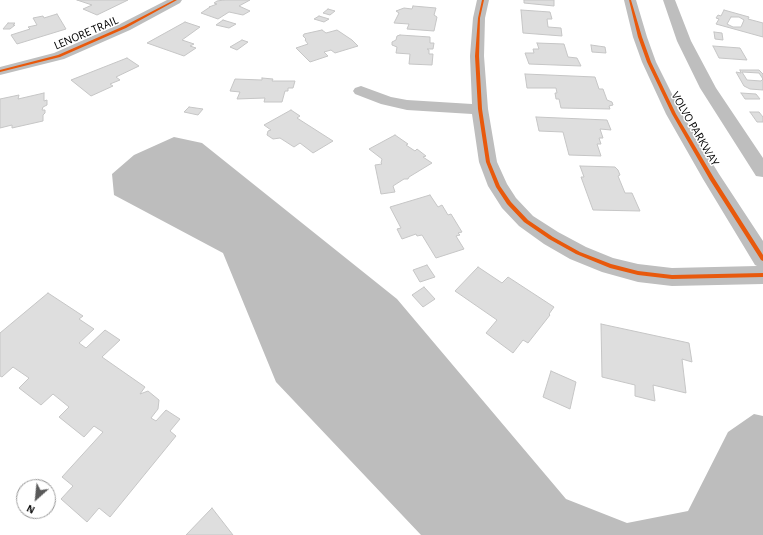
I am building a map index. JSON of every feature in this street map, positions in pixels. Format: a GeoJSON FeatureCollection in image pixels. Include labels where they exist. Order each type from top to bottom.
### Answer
{"type":"FeatureCollection","features":[{"type":"Feature","properties":{"kind":"street","name":"LENORE TRAIL"},"geometry":{"type":"LineString","coordinates":[[0,71],[59,56],[125,27],[176,0]]}},
{"type":"Feature","properties":{"kind":"street"},"geometry":{"type":"LineString","coordinates":[[483,0],[479,18],[477,56],[480,109],[488,162],[498,186],[510,203],[526,221],[550,238],[578,253],[610,266],[638,273],[672,277],[763,276]]}},
{"type":"Feature","properties":{"kind":"street","name":"VOLVO PARKWAY"},"geometry":{"type":"LineString","coordinates":[[630,0],[640,37],[649,62],[674,114],[712,179],[763,259]]}},
{"type":"Feature","properties":{"kind":"street"},"geometry":{"type":"LineString","coordinates":[[669,0],[684,41],[708,88],[763,171]]}},
{"type":"Feature","properties":{"kind":"street"},"geometry":{"type":"LineString","coordinates":[[361,91],[387,101],[407,106],[480,109]]}},
{"type":"Feature","properties":{"kind":"shaded area"},"geometry":{"type":"Polygon","coordinates":[[[174,137],[202,143],[397,299],[566,499],[627,523],[688,511],[728,432],[754,414],[763,416],[763,535],[421,535],[276,382],[223,253],[114,195],[112,174],[134,155],[174,137]]]}},
{"type":"Feature","properties":{"kind":"building"},"geometry":{"type":"Polygon","coordinates":[[[77,0],[128,0],[97,15],[83,9],[92,5],[77,0]]]}},
{"type":"Feature","properties":{"kind":"building"},"geometry":{"type":"Polygon","coordinates":[[[250,0],[239,6],[250,11],[243,15],[229,12],[218,19],[201,13],[209,7],[217,4],[214,3],[217,1],[250,0]]]}},
{"type":"Feature","properties":{"kind":"building"},"geometry":{"type":"Polygon","coordinates":[[[524,0],[554,0],[554,6],[524,3],[524,0]]]}},
{"type":"Feature","properties":{"kind":"building"},"geometry":{"type":"Polygon","coordinates":[[[413,6],[436,8],[434,15],[437,17],[434,31],[407,29],[409,24],[394,23],[399,13],[396,11],[404,8],[412,9],[413,6]]]}},
{"type":"Feature","properties":{"kind":"building"},"geometry":{"type":"Polygon","coordinates":[[[328,9],[335,11],[330,15],[323,13],[328,9]]]}},
{"type":"Feature","properties":{"kind":"building"},"geometry":{"type":"Polygon","coordinates":[[[521,10],[550,12],[552,19],[547,19],[548,27],[561,28],[562,36],[523,33],[521,10]]]}},
{"type":"Feature","properties":{"kind":"building"},"geometry":{"type":"Polygon","coordinates":[[[724,10],[749,17],[748,19],[763,23],[763,37],[716,24],[719,19],[716,18],[718,15],[721,16],[724,10]],[[731,17],[727,24],[733,27],[741,27],[744,20],[739,17],[731,17]]]}},
{"type":"Feature","properties":{"kind":"building"},"geometry":{"type":"Polygon","coordinates":[[[57,14],[66,29],[17,44],[11,35],[30,29],[28,27],[37,25],[33,18],[43,16],[44,18],[57,14]]]}},
{"type":"Feature","properties":{"kind":"building"},"geometry":{"type":"Polygon","coordinates":[[[319,16],[329,19],[324,22],[314,19],[319,16]]]}},
{"type":"Feature","properties":{"kind":"building"},"geometry":{"type":"Polygon","coordinates":[[[223,20],[236,24],[229,28],[216,25],[223,20]]]}},
{"type":"Feature","properties":{"kind":"building"},"geometry":{"type":"Polygon","coordinates":[[[185,22],[200,27],[182,40],[194,44],[190,46],[196,48],[184,56],[147,43],[185,22]]]}},
{"type":"Feature","properties":{"kind":"building"},"geometry":{"type":"Polygon","coordinates":[[[8,23],[15,23],[13,25],[15,25],[10,29],[3,29],[8,23]]]}},
{"type":"Feature","properties":{"kind":"building"},"geometry":{"type":"Polygon","coordinates":[[[322,30],[326,33],[337,30],[358,46],[335,53],[331,50],[324,52],[328,56],[310,62],[296,48],[308,44],[303,36],[304,34],[322,30]]]}},
{"type":"Feature","properties":{"kind":"building"},"geometry":{"type":"Polygon","coordinates":[[[714,32],[722,33],[723,40],[715,39],[714,32]]]}},
{"type":"Feature","properties":{"kind":"building"},"geometry":{"type":"Polygon","coordinates":[[[397,36],[430,37],[430,43],[434,43],[433,49],[427,49],[429,50],[429,54],[433,54],[432,65],[409,64],[410,54],[396,53],[397,47],[392,45],[392,42],[396,40],[397,36]]]}},
{"type":"Feature","properties":{"kind":"building"},"geometry":{"type":"Polygon","coordinates":[[[242,40],[248,42],[237,50],[230,47],[242,40]]]}},
{"type":"Feature","properties":{"kind":"building"},"geometry":{"type":"Polygon","coordinates":[[[537,43],[564,44],[568,57],[577,58],[581,66],[529,64],[525,53],[534,53],[533,49],[539,49],[537,43]]]}},
{"type":"Feature","properties":{"kind":"building"},"geometry":{"type":"Polygon","coordinates":[[[591,45],[605,47],[606,53],[592,52],[591,45]]]}},
{"type":"Feature","properties":{"kind":"building"},"geometry":{"type":"Polygon","coordinates":[[[713,46],[740,48],[747,60],[719,58],[713,46]]]}},
{"type":"Feature","properties":{"kind":"building"},"geometry":{"type":"Polygon","coordinates":[[[127,58],[139,66],[116,77],[120,80],[110,84],[113,86],[91,96],[71,80],[127,58]]]}},
{"type":"Feature","properties":{"kind":"building"},"geometry":{"type":"Polygon","coordinates":[[[740,70],[759,70],[763,74],[763,79],[763,90],[750,89],[744,86],[736,72],[741,73],[740,70]],[[742,72],[747,80],[761,81],[763,79],[759,73],[742,72]]]}},
{"type":"Feature","properties":{"kind":"building"},"geometry":{"type":"Polygon","coordinates":[[[525,74],[595,77],[599,89],[603,89],[607,100],[612,102],[613,105],[609,106],[610,109],[561,108],[559,99],[556,99],[556,88],[527,88],[525,74]]]}},
{"type":"Feature","properties":{"kind":"building"},"geometry":{"type":"Polygon","coordinates":[[[262,78],[273,79],[272,81],[295,81],[293,88],[288,88],[288,91],[285,91],[282,102],[264,102],[265,98],[237,99],[240,92],[230,91],[235,79],[262,80],[262,78]]]}},
{"type":"Feature","properties":{"kind":"building"},"geometry":{"type":"Polygon","coordinates":[[[44,93],[44,101],[47,100],[47,105],[43,107],[42,110],[45,110],[43,121],[12,128],[12,125],[0,128],[0,99],[19,95],[18,99],[44,93]]]}},
{"type":"Feature","properties":{"kind":"building"},"geometry":{"type":"Polygon","coordinates":[[[741,93],[756,94],[760,99],[745,99],[741,93]]]}},
{"type":"Feature","properties":{"kind":"building"},"geometry":{"type":"Polygon","coordinates":[[[189,107],[203,109],[198,115],[184,112],[189,107]]]}},
{"type":"Feature","properties":{"kind":"building"},"geometry":{"type":"Polygon","coordinates":[[[291,110],[300,116],[297,118],[333,141],[313,153],[300,143],[294,147],[280,138],[273,139],[267,135],[268,131],[271,130],[264,125],[291,110]]]}},
{"type":"Feature","properties":{"kind":"building"},"geometry":{"type":"Polygon","coordinates":[[[750,112],[759,112],[763,117],[763,122],[757,122],[750,112]]]}},
{"type":"Feature","properties":{"kind":"building"},"geometry":{"type":"Polygon","coordinates":[[[536,117],[607,120],[611,130],[600,129],[603,138],[599,138],[601,144],[597,144],[601,156],[569,155],[563,132],[539,131],[536,117]]]}},
{"type":"Feature","properties":{"kind":"building"},"geometry":{"type":"Polygon","coordinates":[[[395,135],[415,151],[417,149],[426,156],[423,157],[432,163],[408,179],[404,179],[393,186],[395,192],[381,194],[375,165],[382,164],[382,159],[369,149],[395,135]]]}},
{"type":"Feature","properties":{"kind":"building"},"geometry":{"type":"Polygon","coordinates":[[[580,166],[615,167],[620,175],[618,176],[625,193],[632,193],[640,211],[593,210],[581,177],[584,177],[580,166]]]}},
{"type":"Feature","properties":{"kind":"building"},"geometry":{"type":"Polygon","coordinates":[[[430,195],[438,207],[442,205],[448,215],[451,214],[462,232],[458,233],[460,235],[456,236],[464,249],[436,258],[422,235],[417,236],[416,234],[402,239],[397,229],[401,228],[390,207],[430,195]]]}},
{"type":"Feature","properties":{"kind":"building"},"geometry":{"type":"Polygon","coordinates":[[[427,265],[435,277],[420,282],[413,270],[427,265]]]}},
{"type":"Feature","properties":{"kind":"building"},"geometry":{"type":"Polygon","coordinates":[[[478,267],[502,283],[508,277],[554,307],[549,314],[550,315],[528,343],[523,340],[513,353],[486,333],[497,320],[455,291],[478,267]]]}},
{"type":"Feature","properties":{"kind":"building"},"geometry":{"type":"Polygon","coordinates":[[[424,287],[435,299],[423,307],[412,295],[424,287]]]}},
{"type":"Feature","properties":{"kind":"building"},"geometry":{"type":"Polygon","coordinates":[[[48,293],[83,316],[79,319],[94,329],[79,343],[86,348],[105,330],[120,340],[102,357],[145,387],[140,394],[148,391],[159,400],[158,409],[151,418],[156,421],[166,410],[180,419],[170,431],[176,436],[110,517],[99,508],[87,522],[61,499],[73,486],[62,477],[103,432],[94,426],[84,437],[59,417],[69,407],[53,394],[41,405],[19,388],[29,378],[13,367],[2,377],[0,376],[0,333],[48,293]]]}},
{"type":"Feature","properties":{"kind":"building"},"geometry":{"type":"Polygon","coordinates":[[[601,324],[689,343],[692,362],[682,359],[686,393],[653,385],[655,401],[635,396],[635,385],[602,377],[601,324]]]}},
{"type":"Feature","properties":{"kind":"building"},"geometry":{"type":"Polygon","coordinates":[[[551,371],[576,382],[570,409],[543,397],[551,371]]]}},
{"type":"Feature","properties":{"kind":"building"},"geometry":{"type":"Polygon","coordinates":[[[212,508],[233,535],[186,535],[212,508]]]}},
{"type":"Feature","properties":{"kind":"cycle path"},"geometry":{"type":"LineString","coordinates":[[0,71],[59,56],[125,27],[176,0]]}},
{"type":"Feature","properties":{"kind":"cycle path"},"geometry":{"type":"LineString","coordinates":[[483,0],[479,18],[477,56],[480,109],[488,162],[498,186],[509,203],[526,221],[551,238],[578,253],[610,266],[638,273],[672,277],[763,275]]}},
{"type":"Feature","properties":{"kind":"cycle path"},"geometry":{"type":"LineString","coordinates":[[630,0],[640,37],[649,62],[674,114],[712,179],[763,259]]}}]}
